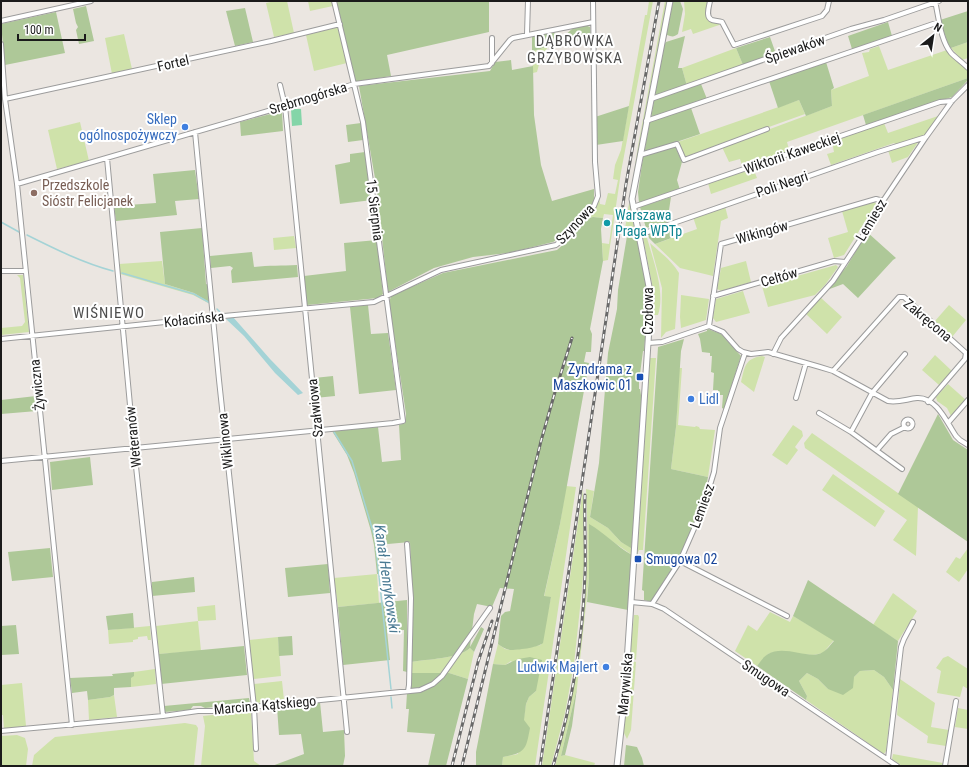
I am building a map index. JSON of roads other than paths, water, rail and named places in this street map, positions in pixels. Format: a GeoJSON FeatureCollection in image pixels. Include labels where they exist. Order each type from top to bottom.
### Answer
{"type":"FeatureCollection","features":[{"type":"Feature","properties":{"kind":"street"},"geometry":{"type":"LineString","coordinates":[[1,21],[79,2],[91,1]]}},
{"type":"Feature","properties":{"kind":"street","name":"15 Sierpnia"},"geometry":{"type":"LineString","coordinates":[[317,429],[393,423],[402,420],[363,122],[334,1]]}},
{"type":"Feature","properties":{"kind":"street"},"geometry":{"type":"LineString","coordinates":[[527,34],[528,1]]}},
{"type":"Feature","properties":{"kind":"street","name":"Szynowa"},"geometry":{"type":"LineString","coordinates":[[386,296],[441,270],[556,245],[566,237],[572,225],[594,206],[598,196],[595,162],[593,1]]}},
{"type":"Feature","properties":{"kind":"street","name":"Czołowa"},"geometry":{"type":"LineString","coordinates":[[631,602],[650,292],[633,207],[633,193],[670,1]]}},
{"type":"Feature","properties":{"kind":"street"},"geometry":{"type":"LineString","coordinates":[[710,1],[708,14],[709,18],[711,20],[722,22],[734,45],[822,16],[827,10],[829,1]]}},
{"type":"Feature","properties":{"kind":"street"},"geometry":{"type":"LineString","coordinates":[[937,1],[939,22],[947,46],[952,54],[968,68]]}},
{"type":"Feature","properties":{"kind":"street","name":"Śpiewaków"},"geometry":{"type":"LineString","coordinates":[[651,99],[857,27],[884,20],[937,1]]}},
{"type":"Feature","properties":{"kind":"street"},"geometry":{"type":"LineString","coordinates":[[492,64],[513,38],[593,22]]}},
{"type":"Feature","properties":{"kind":"street"},"geometry":{"type":"LineString","coordinates":[[646,121],[939,22]]}},
{"type":"Feature","properties":{"kind":"street","name":"Fortel"},"geometry":{"type":"LineString","coordinates":[[5,99],[340,24]]}},
{"type":"Feature","properties":{"kind":"street"},"geometry":{"type":"LineString","coordinates":[[492,38],[492,64]]}},
{"type":"Feature","properties":{"kind":"street","name":"Żywiczna"},"geometry":{"type":"LineString","coordinates":[[1,44],[5,99],[17,184],[72,725]]}},
{"type":"Feature","properties":{"kind":"street","name":"Srebrnogórska"},"geometry":{"type":"LineString","coordinates":[[17,184],[285,106],[354,84],[490,66],[492,64]]}},
{"type":"Feature","properties":{"kind":"street","name":"Szałwiowa"},"geometry":{"type":"LineString","coordinates":[[280,85],[285,106],[347,732]]}},
{"type":"Feature","properties":{"kind":"street","name":"Lemiesz"},"geometry":{"type":"LineString","coordinates":[[773,354],[781,338],[833,281],[870,225],[883,200],[926,137],[952,101],[968,85]]}},
{"type":"Feature","properties":{"kind":"street","name":"Wiktorii Kaweckiej"},"geometry":{"type":"LineString","coordinates":[[633,207],[940,102],[952,101]]}},
{"type":"Feature","properties":{"kind":"street"},"geometry":{"type":"LineString","coordinates":[[640,156],[677,144],[684,160],[767,129]]}},
{"type":"Feature","properties":{"kind":"street","name":"Wiklinowa"},"geometry":{"type":"LineString","coordinates":[[195,132],[225,440],[254,707],[256,750]]}},
{"type":"Feature","properties":{"kind":"street","name":"Poli Negri"},"geometry":{"type":"LineString","coordinates":[[639,235],[878,152],[926,137]]}},
{"type":"Feature","properties":{"kind":"street","name":"Weteranów"},"geometry":{"type":"LineString","coordinates":[[107,158],[134,448],[163,716]]}},
{"type":"Feature","properties":{"kind":"street","name":"Wikingów"},"geometry":{"type":"LineString","coordinates":[[709,326],[721,244],[876,199],[883,200]]}},
{"type":"Feature","properties":{"kind":"street","name":"Celtów"},"geometry":{"type":"LineString","coordinates":[[713,296],[834,261],[845,262]]}},
{"type":"Feature","properties":{"kind":"street"},"geometry":{"type":"LineString","coordinates":[[1,271],[25,271]]}},
{"type":"Feature","properties":{"kind":"street","name":"Kołacińska"},"geometry":{"type":"LineString","coordinates":[[1,339],[374,302],[386,296]]}},
{"type":"Feature","properties":{"kind":"street","name":"Zakręcona"},"geometry":{"type":"LineString","coordinates":[[833,371],[899,297],[904,297],[966,353],[965,359],[928,402]]}},
{"type":"Feature","properties":{"kind":"street"},"geometry":{"type":"LineString","coordinates":[[648,343],[662,342],[709,326],[723,332],[738,349],[745,353],[751,354],[762,352],[773,354],[833,371],[872,393],[893,402],[916,398],[922,399],[936,407],[960,440],[968,446]]}},
{"type":"Feature","properties":{"kind":"street","name":"Lemiesz"},"geometry":{"type":"LineString","coordinates":[[652,604],[680,561],[703,508],[714,472],[720,428],[745,353]]}},
{"type":"Feature","properties":{"kind":"street"},"geometry":{"type":"LineString","coordinates":[[851,432],[872,393],[905,354]]}},
{"type":"Feature","properties":{"kind":"street"},"geometry":{"type":"LineString","coordinates":[[796,398],[806,363]]}},
{"type":"Feature","properties":{"kind":"street"},"geometry":{"type":"LineString","coordinates":[[948,423],[968,400]]}},
{"type":"Feature","properties":{"kind":"street"},"geometry":{"type":"LineString","coordinates":[[819,413],[851,432],[902,469]]}},
{"type":"Feature","properties":{"kind":"street"},"geometry":{"type":"LineString","coordinates":[[877,450],[891,434],[905,427]]}},
{"type":"Feature","properties":{"kind":"street"},"geometry":{"type":"LineString","coordinates":[[1,461],[225,440],[317,429]]}},
{"type":"Feature","properties":{"kind":"street"},"geometry":{"type":"LineString","coordinates":[[407,544],[411,598],[408,691]]}},
{"type":"Feature","properties":{"kind":"street"},"geometry":{"type":"LineString","coordinates":[[680,561],[787,616]]}},
{"type":"Feature","properties":{"kind":"street","name":"Smugowa"},"geometry":{"type":"LineString","coordinates":[[631,602],[652,604],[664,609],[897,766]]}},
{"type":"Feature","properties":{"kind":"street","name":"Marywilska"},"geometry":{"type":"LineString","coordinates":[[617,766],[625,692],[631,602]]}},
{"type":"Feature","properties":{"kind":"street","name":"Marcina Kątskiego"},"geometry":{"type":"LineString","coordinates":[[1,731],[163,716],[198,710],[212,711],[420,690],[433,684],[442,676],[490,608]]}},
{"type":"Feature","properties":{"kind":"street"},"geometry":{"type":"LineString","coordinates":[[888,759],[901,647],[913,622]]}},
{"type":"Feature","properties":{"kind":"street"},"geometry":{"type":"LineString","coordinates":[[945,766],[956,701]]}},
{"type":"Feature","properties":{"kind":"water"},"geometry":{"type":"Polygon","coordinates":[[[233,317],[270,359],[303,393],[298,395],[275,373],[244,336],[226,319],[233,317]]]}},
{"type":"Feature","properties":{"kind":"waterway","name":"Kanał Henrykowski"},"geometry":{"type":"LineString","coordinates":[[1,222],[19,232]]}},
{"type":"Feature","properties":{"kind":"waterway","name":"Kanał Henrykowski"},"geometry":{"type":"LineString","coordinates":[[27,235],[80,260],[113,271]]}},
{"type":"Feature","properties":{"kind":"waterway","name":"Kanał Henrykowski"},"geometry":{"type":"LineString","coordinates":[[122,273],[194,294],[210,303]]}},
{"type":"Feature","properties":{"kind":"waterway","name":"Kanał Henrykowski"},"geometry":{"type":"LineString","coordinates":[[217,309],[220,312]]}},
{"type":"Feature","properties":{"kind":"waterway","name":"Kanał Henrykowski"},"geometry":{"type":"LineString","coordinates":[[334,432],[352,461],[375,538],[391,689]]}},
{"type":"Feature","properties":{"kind":"waterway","name":"Kanał Henrykowski"},"geometry":{"type":"LineString","coordinates":[[391,697],[392,708]]}},
{"type":"Feature","properties":{"kind":"railway"},"geometry":{"type":"LineString","coordinates":[[540,766],[626,184],[659,1]]}},
{"type":"Feature","properties":{"kind":"railway"},"geometry":{"type":"LineString","coordinates":[[462,766],[541,441],[572,338]]}},
{"type":"Feature","properties":{"kind":"railway"},"geometry":{"type":"LineString","coordinates":[[553,766],[571,695],[582,622],[585,574],[585,495]]}},
{"type":"Feature","properties":{"kind":"railway"},"geometry":{"type":"LineString","coordinates":[[452,766],[478,662],[492,621]]}},
{"type":"Feature","properties":{"kind":"place","name":"Sklep ogólnospożywczy"},"geometry":{"type":"Point","coordinates":[185,127]}},
{"type":"Feature","properties":{"kind":"place","name":"Przedszkole Sióstr Felicjanek"},"geometry":{"type":"Point","coordinates":[34,193]}},
{"type":"Feature","properties":{"kind":"place","name":"Warszawa Praga WPTp"},"geometry":{"type":"Point","coordinates":[607,223]}},
{"type":"Feature","properties":{"kind":"place","name":"Zyndrama z Maszkowic 01"},"geometry":{"type":"Point","coordinates":[640,377]}},
{"type":"Feature","properties":{"kind":"place","name":"Lidl"},"geometry":{"type":"Point","coordinates":[691,399]}},
{"type":"Feature","properties":{"kind":"place","name":"Smugowa 02"},"geometry":{"type":"Point","coordinates":[638,559]}},
{"type":"Feature","properties":{"kind":"place","name":"Ludwik Majlert"},"geometry":{"type":"Point","coordinates":[606,667]}},
{"type":"Feature","properties":{"kind":"district","name":"DĄBRÓWKA GRZYBOWSKA"},"geometry":{"type":"Point","coordinates":[575,50]}},
{"type":"Feature","properties":{"kind":"district","name":"WIŚNIEWO"},"geometry":{"type":"Point","coordinates":[109,313]}}]}
